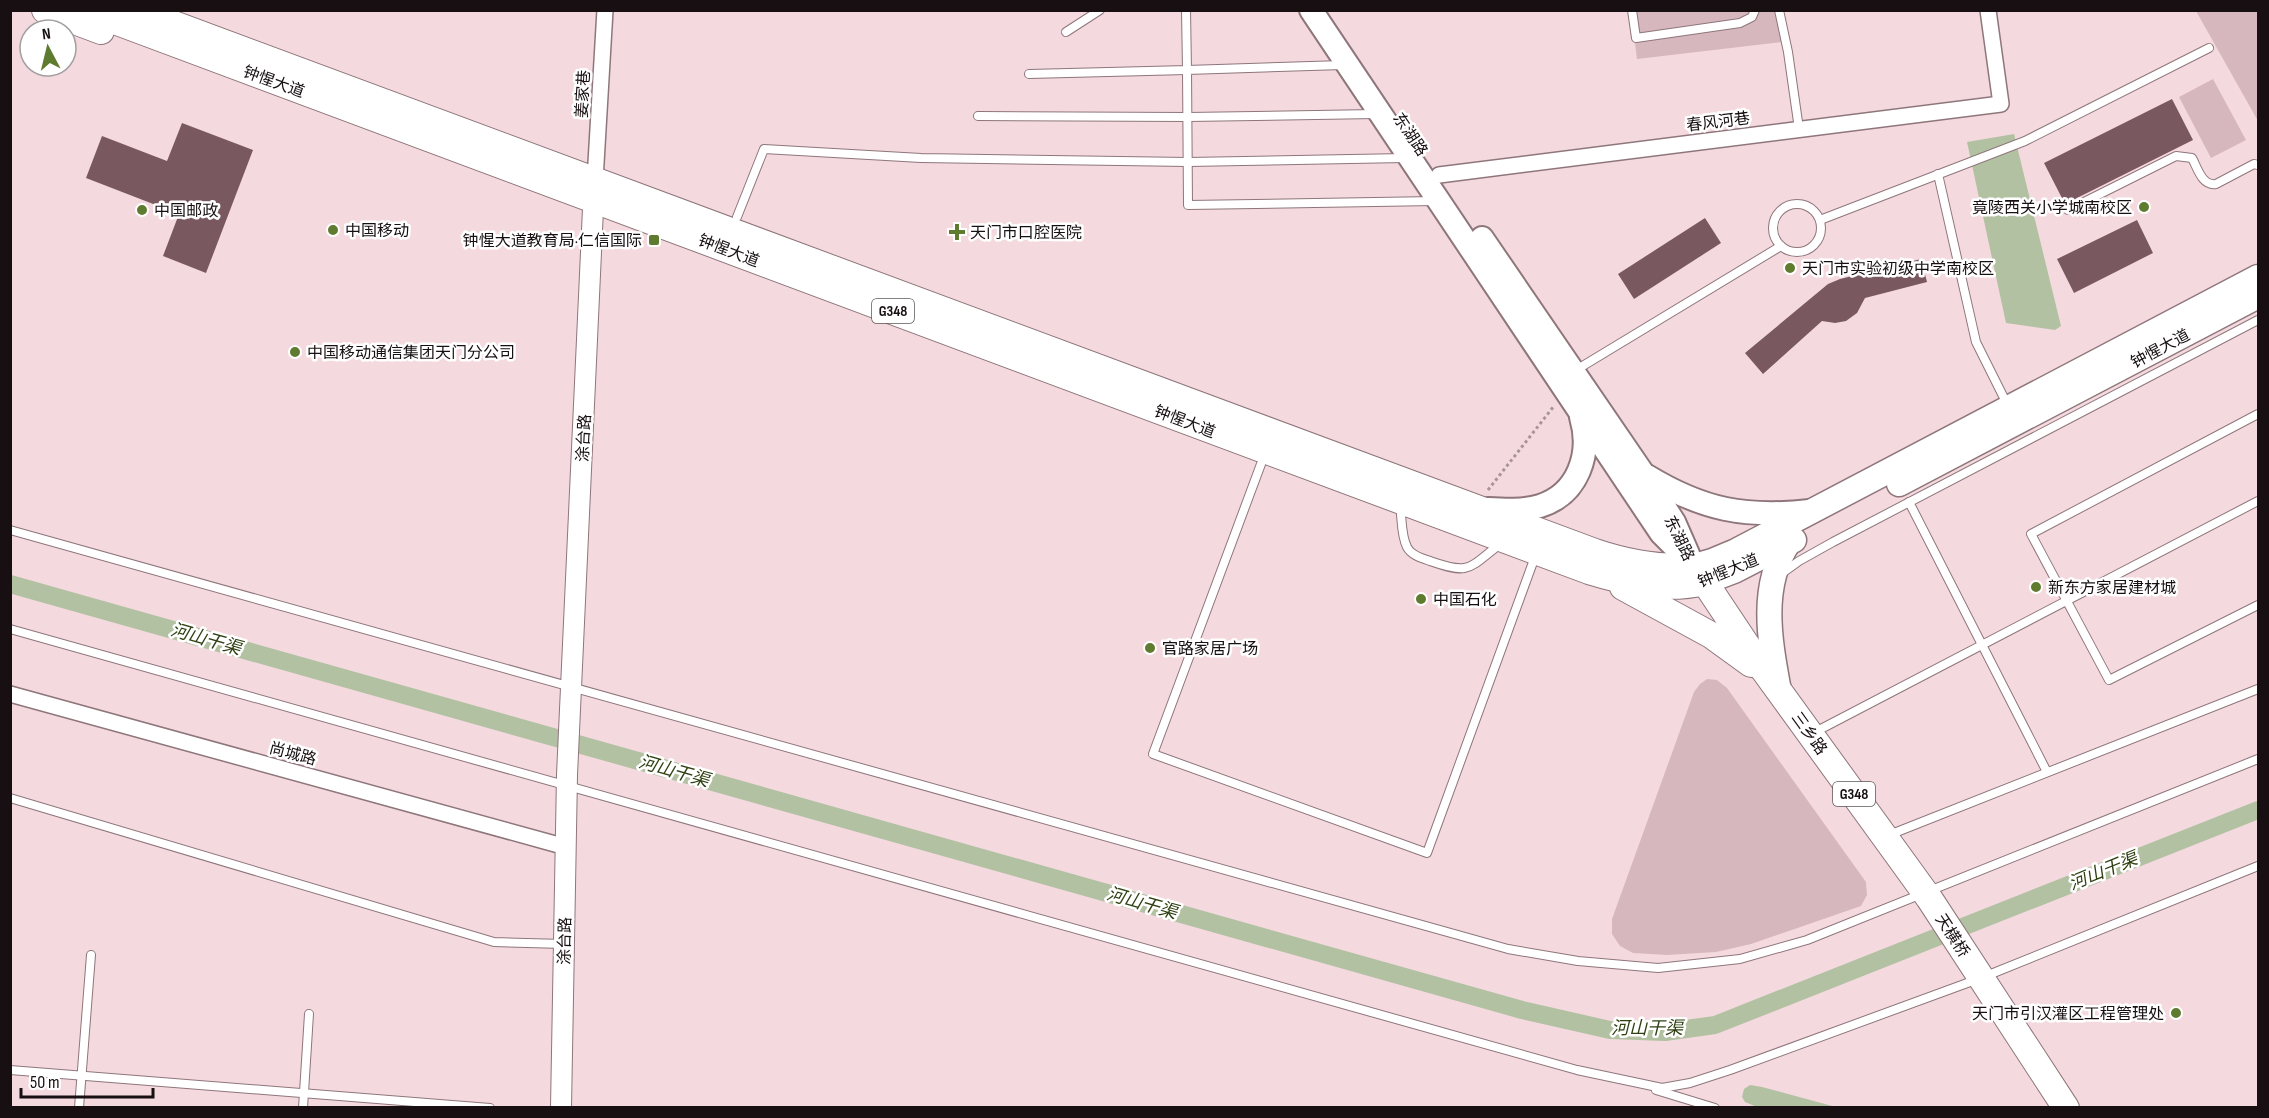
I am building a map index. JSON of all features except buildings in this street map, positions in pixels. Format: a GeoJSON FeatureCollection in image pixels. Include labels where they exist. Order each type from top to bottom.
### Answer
{"type":"FeatureCollection","features":[{"type":"Feature","properties":{"kind":"highway"},"geometry":{"type":"LineString","coordinates":[[45,10],[284,92]]}},
{"type":"Feature","properties":{"kind":"highway","name":"钟惺大道"},"geometry":{"type":"LineString","coordinates":[[86,10],[284,92],[594,190],[1118,368],[1473,508],[1617,559],[1700,574]]}},
{"type":"Feature","properties":{"kind":"highway","name":"钟惺大道"},"geometry":{"type":"LineString","coordinates":[[136,10],[372,90],[594,190],[1400,501],[1589,571],[1636,584],[1673,586],[1700,574]]}},
{"type":"Feature","properties":{"kind":"highway"},"geometry":{"type":"LineString","coordinates":[[177,10],[372,90]]}},
{"type":"Feature","properties":{"kind":"highway"},"geometry":{"type":"LineString","coordinates":[[594,190],[736,217],[1118,368]]}},
{"type":"Feature","properties":{"kind":"highway"},"geometry":{"type":"LineString","coordinates":[[594,190],[1261,464],[1344,495],[1400,501]]}},
{"type":"Feature","properties":{"kind":"highway"},"geometry":{"type":"LineString","coordinates":[[1589,571],[1712,635],[1750,664],[1779,691]]}},
{"type":"Feature","properties":{"kind":"highway","name":"三乡路"},"geometry":{"type":"LineString","coordinates":[[1700,574],[1779,691],[1927,894]]}},
{"type":"Feature","properties":{"kind":"highway","name":"天横桥"},"geometry":{"type":"LineString","coordinates":[[1927,894],[1979,975]]}},
{"type":"Feature","properties":{"kind":"highway","name":"G348"},"geometry":{"type":"LineString","coordinates":[[1979,975],[2066,1107]]}},
{"type":"Feature","properties":{"kind":"main road","name":"东湖路"},"geometry":{"type":"LineString","coordinates":[[1311,10],[1439,201],[1566,381],[1642,472],[1674,522],[1700,574]]}},
{"type":"Feature","properties":{"kind":"main road","name":"东湖路"},"geometry":{"type":"LineString","coordinates":[[1327,10],[1439,175],[1566,381],[1579,410],[1661,533],[1700,574]]}},
{"type":"Feature","properties":{"kind":"main road","name":"钟惺大道"},"geometry":{"type":"LineString","coordinates":[[1700,574],[1712,561],[1815,510],[2259,277]]}},
{"type":"Feature","properties":{"kind":"main road","name":"钟惺大道"},"geometry":{"type":"LineString","coordinates":[[1700,574],[1734,571],[2259,296]]}},
{"type":"Feature","properties":{"kind":"main road"},"geometry":{"type":"LineString","coordinates":[[1473,508],[1524,509],[1552,501],[1565,492],[1580,471],[1584,459],[1586,443],[1579,410]]}},
{"type":"Feature","properties":{"kind":"main road"},"geometry":{"type":"LineString","coordinates":[[1642,472],[1683,496],[1723,509],[1764,514],[1815,510]]}},
{"type":"Feature","properties":{"kind":"main road"},"geometry":{"type":"LineString","coordinates":[[1779,691],[1770,632],[1770,601],[1777,564],[1790,542]]}},
{"type":"Feature","properties":{"kind":"street","name":"姜家巷"},"geometry":{"type":"LineString","coordinates":[[594,190],[604,10]]}},
{"type":"Feature","properties":{"kind":"street","name":"春风河巷"},"geometry":{"type":"LineString","coordinates":[[1439,175],[2001,104],[1988,10]]}},
{"type":"Feature","properties":{"kind":"street","name":"涂台路"},"geometry":{"type":"LineString","coordinates":[[561,1107],[570,691],[594,190]]}},
{"type":"Feature","properties":{"kind":"street","name":"尚城路"},"geometry":{"type":"LineString","coordinates":[[10,694],[566,847]]}},
{"type":"Feature","properties":{"kind":"lane"},"geometry":{"type":"LineString","coordinates":[[1066,32],[1101,10]]}},
{"type":"Feature","properties":{"kind":"lane"},"geometry":{"type":"LineString","coordinates":[[1186,10],[1188,205],[1439,201]]}},
{"type":"Feature","properties":{"kind":"lane"},"geometry":{"type":"LineString","coordinates":[[1632,10],[1636,38],[1740,23],[1752,16],[1755,10]]}},
{"type":"Feature","properties":{"kind":"lane"},"geometry":{"type":"LineString","coordinates":[[1779,10],[1788,52],[1798,129]]}},
{"type":"Feature","properties":{"kind":"lane"},"geometry":{"type":"LineString","coordinates":[[1820,220],[2025,141],[2209,48]]}},
{"type":"Feature","properties":{"kind":"lane"},"geometry":{"type":"LineString","coordinates":[[1029,74],[1348,65]]}},
{"type":"Feature","properties":{"kind":"lane"},"geometry":{"type":"LineString","coordinates":[[978,116],[1188,117],[1381,114]]}},
{"type":"Feature","properties":{"kind":"lane"},"geometry":{"type":"LineString","coordinates":[[736,217],[764,149],[921,158],[1188,162],[1410,158]]}},
{"type":"Feature","properties":{"kind":"lane"},"geometry":{"type":"LineString","coordinates":[[2068,210],[2176,156],[2192,158],[2205,183],[2210,185],[2254,164],[2259,165]]}},
{"type":"Feature","properties":{"kind":"lane"},"geometry":{"type":"LineString","coordinates":[[1938,174],[1976,342],[2009,408]]}},
{"type":"Feature","properties":{"kind":"lane"},"geometry":{"type":"LineString","coordinates":[[1795,205],[1803,206],[1816,213],[1820,220],[1820,235],[1811,248],[1796,252],[1781,246],[1774,232],[1777,216],[1781,211],[1795,205]]}},
{"type":"Feature","properties":{"kind":"lane"},"geometry":{"type":"LineString","coordinates":[[1566,381],[1781,246]]}},
{"type":"Feature","properties":{"kind":"lane"},"geometry":{"type":"LineString","coordinates":[[1773,580],[1799,561],[1909,502],[2259,321]]}},
{"type":"Feature","properties":{"kind":"lane"},"geometry":{"type":"LineString","coordinates":[[2259,414],[2031,534],[2109,680],[2259,606]]}},
{"type":"Feature","properties":{"kind":"lane"},"geometry":{"type":"LineString","coordinates":[[1261,464],[1153,754],[1427,853],[1537,552]]}},
{"type":"Feature","properties":{"kind":"lane"},"geometry":{"type":"LineString","coordinates":[[1400,501],[1405,545],[1411,553],[1420,558],[1462,570],[1473,566],[1505,540]]}},
{"type":"Feature","properties":{"kind":"lane"},"geometry":{"type":"LineString","coordinates":[[1811,735],[2259,501]]}},
{"type":"Feature","properties":{"kind":"lane"},"geometry":{"type":"LineString","coordinates":[[1909,502],[2047,772]]}},
{"type":"Feature","properties":{"kind":"lane"},"geometry":{"type":"LineString","coordinates":[[10,531],[570,691],[1508,949],[1578,961],[1658,968],[1740,960],[1807,940],[1927,894],[2259,759]]}},
{"type":"Feature","properties":{"kind":"lane"},"geometry":{"type":"LineString","coordinates":[[10,629],[567,781],[1577,1070],[1715,1107]]}},
{"type":"Feature","properties":{"kind":"lane"},"geometry":{"type":"LineString","coordinates":[[1885,837],[2259,689]]}},
{"type":"Feature","properties":{"kind":"lane"},"geometry":{"type":"LineString","coordinates":[[10,798],[494,942],[564,944]]}},
{"type":"Feature","properties":{"kind":"lane"},"geometry":{"type":"LineString","coordinates":[[1631,1083],[1662,1088],[1690,1083],[1979,975],[2259,866]]}},
{"type":"Feature","properties":{"kind":"lane"},"geometry":{"type":"LineString","coordinates":[[79,1107],[91,955]]}},
{"type":"Feature","properties":{"kind":"lane"},"geometry":{"type":"LineString","coordinates":[[303,1107],[309,1014]]}},
{"type":"Feature","properties":{"kind":"lane"},"geometry":{"type":"LineString","coordinates":[[10,1070],[490,1107]]}},
{"type":"Feature","properties":{"kind":"path"},"geometry":{"type":"LineString","coordinates":[[1473,508],[1566,381]]}},
{"type":"Feature","properties":{"kind":"shaded area"},"geometry":{"type":"Polygon","coordinates":[[[1631,11],[1775,11],[1782,42],[1637,59],[1631,11]]]}},
{"type":"Feature","properties":{"kind":"shaded area"},"geometry":{"type":"Polygon","coordinates":[[[2196,11],[2258,11],[2258,121],[2196,11]]]}},
{"type":"Feature","properties":{"kind":"shaded area"},"geometry":{"type":"Polygon","coordinates":[[[2213,79],[2246,140],[2211,158],[2179,97],[2213,79]]]}},
{"type":"Feature","properties":{"kind":"shaded area"},"geometry":{"type":"Polygon","coordinates":[[[2014,134],[2061,326],[2055,330],[2006,323],[1967,142],[2014,134]]]}},
{"type":"Feature","properties":{"kind":"shaded area"},"geometry":{"type":"Polygon","coordinates":[[[1707,679],[1717,680],[1727,688],[1866,882],[1867,895],[1861,906],[1751,944],[1716,952],[1667,955],[1633,953],[1620,946],[1612,934],[1612,919],[1694,692],[1707,679]]]}},
{"type":"Feature","properties":{"kind":"shaded area"},"geometry":{"type":"Polygon","coordinates":[[[1750,1085],[1836,1107],[1757,1107],[1745,1102],[1742,1097],[1744,1089],[1750,1085]]]}},
{"type":"Feature","properties":{"kind":"waterway","name":"河山干渠"},"geometry":{"type":"LineString","coordinates":[[10,584],[1522,1010],[1610,1030],[1665,1032],[1715,1025],[2258,810]]}},
{"type":"Feature","properties":{"kind":"place","name":"竟陵西关小学城南校区"},"geometry":{"type":"Point","coordinates":[2144,207]}},
{"type":"Feature","properties":{"kind":"place","name":"中国邮政"},"geometry":{"type":"Point","coordinates":[142,210]}},
{"type":"Feature","properties":{"kind":"place","name":"中国移动"},"geometry":{"type":"Point","coordinates":[333,230]}},
{"type":"Feature","properties":{"kind":"place","name":"天门市口腔医院"},"geometry":{"type":"Point","coordinates":[957,232]}},
{"type":"Feature","properties":{"kind":"place","name":"钟惺大道教育局·仁信国际"},"geometry":{"type":"Point","coordinates":[654,240]}},
{"type":"Feature","properties":{"kind":"place","name":"天门市实验初级中学南校区"},"geometry":{"type":"Point","coordinates":[1790,268]}},
{"type":"Feature","properties":{"kind":"place","name":"中国移动通信集团天门分公司"},"geometry":{"type":"Point","coordinates":[295,352]}},
{"type":"Feature","properties":{"kind":"place","name":"新东方家居建材城"},"geometry":{"type":"Point","coordinates":[2036,587]}},
{"type":"Feature","properties":{"kind":"place","name":"中国石化"},"geometry":{"type":"Point","coordinates":[1421,599]}},
{"type":"Feature","properties":{"kind":"place","name":"官路家居广场"},"geometry":{"type":"Point","coordinates":[1150,648]}},
{"type":"Feature","properties":{"kind":"place","name":"天门市引汉灌区工程管理处"},"geometry":{"type":"Point","coordinates":[2176,1013]}}]}
